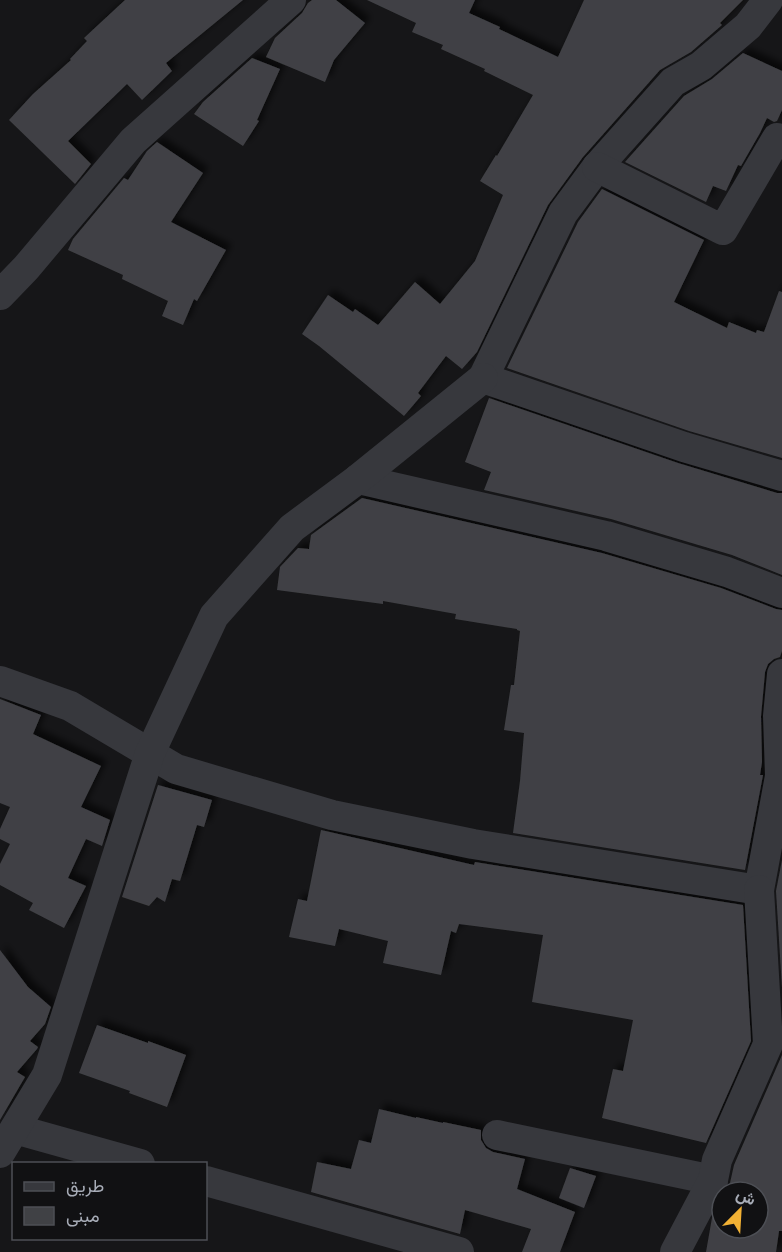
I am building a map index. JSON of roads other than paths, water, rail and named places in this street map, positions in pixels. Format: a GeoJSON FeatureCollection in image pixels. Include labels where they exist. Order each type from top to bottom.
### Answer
{"type":"FeatureCollection","features":[{"type":"Feature","properties":{"kind":"street"},"geometry":{"type":"LineString","coordinates":[[0,295],[26,268],[133,141],[291,0]]}},
{"type":"Feature","properties":{"kind":"street"},"geometry":{"type":"LineString","coordinates":[[129,1162],[8,1141],[47,1075],[150,753],[214,616],[292,528],[358,479],[483,378],[563,213],[597,167],[673,82],[700,66],[748,26],[768,0]]}},
{"type":"Feature","properties":{"kind":"street"},"geometry":{"type":"LineString","coordinates":[[597,167],[723,230],[777,138],[782,139]]}},
{"type":"Feature","properties":{"kind":"street"},"geometry":{"type":"LineString","coordinates":[[483,378],[684,447],[782,476]]}},
{"type":"Feature","properties":{"kind":"street"},"geometry":{"type":"LineString","coordinates":[[358,479],[606,536],[727,572],[782,593]]}},
{"type":"Feature","properties":{"kind":"street"},"geometry":{"type":"LineString","coordinates":[[497,1134],[713,1180],[717,1160],[775,1046],[759,890],[781,776],[778,716],[782,674]]}},
{"type":"Feature","properties":{"kind":"street"},"geometry":{"type":"LineString","coordinates":[[0,681],[70,706],[177,770],[332,815],[473,844],[759,890]]}},
{"type":"Feature","properties":{"kind":"street"},"geometry":{"type":"LineString","coordinates":[[207,1181],[459,1252]]}},
{"type":"Feature","properties":{"kind":"street"},"geometry":{"type":"LineString","coordinates":[[675,1252],[710,1186]]}}]}
